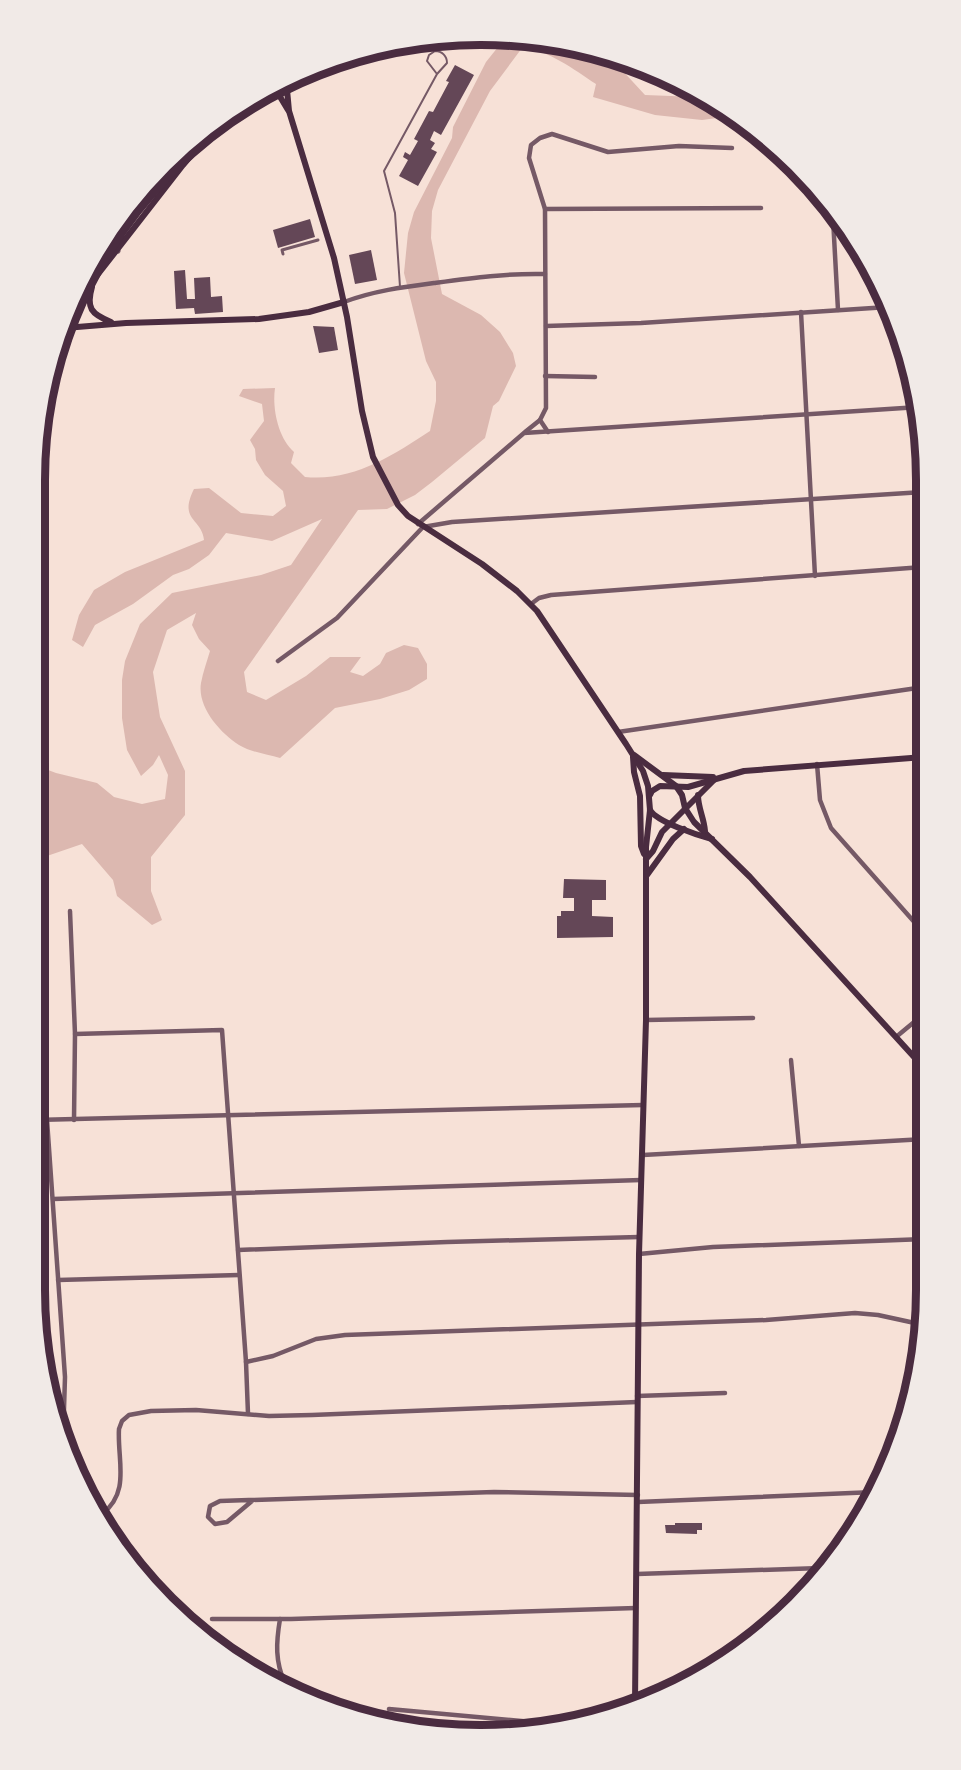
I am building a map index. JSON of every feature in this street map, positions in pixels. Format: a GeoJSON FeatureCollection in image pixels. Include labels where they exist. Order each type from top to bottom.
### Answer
{"type":"FeatureCollection","features":[{"type":"Feature","properties":{"kind":"main road"},"geometry":{"type":"LineString","coordinates":[[287,90],[289,111],[329,237],[344,302],[362,411],[373,457],[398,505],[408,516],[482,564],[531,604],[633,754],[643,771],[648,786],[650,810],[646,847],[646,1020],[639,1237],[635,1696]]}},
{"type":"Feature","properties":{"kind":"main road"},"geometry":{"type":"LineString","coordinates":[[279,95],[289,111]]}},
{"type":"Feature","properties":{"kind":"main road"},"geometry":{"type":"LineString","coordinates":[[114,323],[97,315],[90,307],[89,296],[93,283],[190,156]]}},
{"type":"Feature","properties":{"kind":"main road"},"geometry":{"type":"LineString","coordinates":[[73,327],[114,323],[260,320],[309,312],[344,302]]}},
{"type":"Feature","properties":{"kind":"main road"},"geometry":{"type":"LineString","coordinates":[[633,754],[676,786],[694,822],[750,877],[916,1059]]}},
{"type":"Feature","properties":{"kind":"main road"},"geometry":{"type":"LineString","coordinates":[[633,754],[634,772],[640,796],[641,846],[646,859]]}},
{"type":"Feature","properties":{"kind":"main road"},"geometry":{"type":"LineString","coordinates":[[649,796],[660,786],[688,787],[716,777],[744,771],[916,758]]}},
{"type":"Feature","properties":{"kind":"main road"},"geometry":{"type":"LineString","coordinates":[[662,775],[716,777]]}},
{"type":"Feature","properties":{"kind":"main road"},"geometry":{"type":"LineString","coordinates":[[646,859],[654,851],[662,832],[716,777]]}},
{"type":"Feature","properties":{"kind":"main road"},"geometry":{"type":"LineString","coordinates":[[699,795],[699,807],[705,831]]}},
{"type":"Feature","properties":{"kind":"main road"},"geometry":{"type":"LineString","coordinates":[[650,810],[659,819],[713,839]]}},
{"type":"Feature","properties":{"kind":"main road"},"geometry":{"type":"LineString","coordinates":[[647,875],[673,839],[684,829]]}},
{"type":"Feature","properties":{"kind":"street"},"geometry":{"type":"LineString","coordinates":[[278,661],[337,618],[421,526],[540,420],[545,412],[546,209],[531,167],[529,151],[535,141],[547,134],[558,135],[608,152],[679,146],[732,148]]}},
{"type":"Feature","properties":{"kind":"street"},"geometry":{"type":"LineString","coordinates":[[546,209],[762,208]]}},
{"type":"Feature","properties":{"kind":"street"},"geometry":{"type":"LineString","coordinates":[[833,225],[838,310]]}},
{"type":"Feature","properties":{"kind":"street"},"geometry":{"type":"LineString","coordinates":[[283,254],[282,250],[318,240]]}},
{"type":"Feature","properties":{"kind":"street"},"geometry":{"type":"LineString","coordinates":[[113,247],[118,250]]}},
{"type":"Feature","properties":{"kind":"street"},"geometry":{"type":"LineString","coordinates":[[344,302],[378,291],[402,287],[498,275],[545,274]]}},
{"type":"Feature","properties":{"kind":"street"},"geometry":{"type":"LineString","coordinates":[[546,326],[641,323],[880,307]]}},
{"type":"Feature","properties":{"kind":"street"},"geometry":{"type":"LineString","coordinates":[[801,312],[815,576]]}},
{"type":"Feature","properties":{"kind":"street"},"geometry":{"type":"LineString","coordinates":[[545,376],[595,377]]}},
{"type":"Feature","properties":{"kind":"street"},"geometry":{"type":"LineString","coordinates":[[524,433],[910,407]]}},
{"type":"Feature","properties":{"kind":"street"},"geometry":{"type":"LineString","coordinates":[[540,420],[548,432]]}},
{"type":"Feature","properties":{"kind":"street"},"geometry":{"type":"LineString","coordinates":[[421,526],[452,522],[812,501],[916,492]]}},
{"type":"Feature","properties":{"kind":"street"},"geometry":{"type":"LineString","coordinates":[[531,604],[539,598],[551,595],[916,568]]}},
{"type":"Feature","properties":{"kind":"street"},"geometry":{"type":"LineString","coordinates":[[618,732],[916,688]]}},
{"type":"Feature","properties":{"kind":"street"},"geometry":{"type":"LineString","coordinates":[[817,764],[820,800],[831,828],[916,924]]}},
{"type":"Feature","properties":{"kind":"street"},"geometry":{"type":"LineString","coordinates":[[70,911],[75,1034],[74,1120]]}},
{"type":"Feature","properties":{"kind":"street"},"geometry":{"type":"LineString","coordinates":[[646,1020],[753,1018]]}},
{"type":"Feature","properties":{"kind":"street"},"geometry":{"type":"LineString","coordinates":[[896,1037],[916,1020]]}},
{"type":"Feature","properties":{"kind":"street"},"geometry":{"type":"LineString","coordinates":[[75,1034],[222,1030],[248,1414]]}},
{"type":"Feature","properties":{"kind":"street"},"geometry":{"type":"LineString","coordinates":[[791,1060],[799,1146]]}},
{"type":"Feature","properties":{"kind":"street"},"geometry":{"type":"LineString","coordinates":[[64,1415],[65,1377],[47,1120],[643,1105]]}},
{"type":"Feature","properties":{"kind":"street"},"geometry":{"type":"LineString","coordinates":[[643,1155],[916,1140]]}},
{"type":"Feature","properties":{"kind":"street"},"geometry":{"type":"LineString","coordinates":[[53,1199],[641,1180]]}},
{"type":"Feature","properties":{"kind":"street"},"geometry":{"type":"LineString","coordinates":[[238,1250],[639,1237]]}},
{"type":"Feature","properties":{"kind":"street"},"geometry":{"type":"LineString","coordinates":[[639,1254],[695,1248],[916,1239]]}},
{"type":"Feature","properties":{"kind":"street"},"geometry":{"type":"LineString","coordinates":[[58,1280],[239,1275]]}},
{"type":"Feature","properties":{"kind":"street"},"geometry":{"type":"LineString","coordinates":[[246,1362],[273,1356],[316,1339],[337,1336],[766,1320],[855,1313],[878,1315],[914,1323]]}},
{"type":"Feature","properties":{"kind":"street"},"geometry":{"type":"LineString","coordinates":[[105,1511],[112,1504],[120,1487],[119,1429],[122,1421],[129,1415],[151,1411],[196,1410],[312,1415],[725,1393]]}},
{"type":"Feature","properties":{"kind":"street"},"geometry":{"type":"LineString","coordinates":[[252,1501],[223,1524],[215,1524],[208,1517],[208,1509],[216,1502],[494,1492],[638,1498],[866,1492]]}},
{"type":"Feature","properties":{"kind":"street"},"geometry":{"type":"LineString","coordinates":[[637,1574],[815,1568]]}},
{"type":"Feature","properties":{"kind":"street"},"geometry":{"type":"LineString","coordinates":[[212,1618],[280,1619],[636,1608]]}},
{"type":"Feature","properties":{"kind":"street"},"geometry":{"type":"LineString","coordinates":[[280,1619],[276,1654],[283,1677]]}},
{"type":"Feature","properties":{"kind":"street"},"geometry":{"type":"LineString","coordinates":[[389,1709],[530,1722]]}},
{"type":"Feature","properties":{"kind":"lane"},"geometry":{"type":"LineString","coordinates":[[402,287],[396,213],[384,171],[447,60],[442,53],[435,51],[429,55],[427,61],[437,74]]}},
{"type":"Feature","properties":{"kind":"shaded area"},"geometry":{"type":"Polygon","coordinates":[[[499,46],[537,49],[565,53],[621,69],[645,95],[686,97],[721,117],[702,120],[655,115],[593,97],[596,84],[551,56],[522,48],[490,91],[438,190],[432,211],[431,238],[442,294],[481,315],[500,332],[513,353],[516,366],[499,401],[493,406],[485,438],[415,495],[387,509],[358,510],[244,672],[247,692],[266,700],[306,676],[330,657],[361,657],[350,672],[363,676],[380,664],[386,653],[404,645],[418,648],[427,664],[427,679],[409,690],[380,699],[335,708],[280,758],[239,745],[224,734],[211,719],[201,692],[201,683],[210,651],[199,639],[192,625],[196,613],[167,630],[153,672],[160,717],[185,771],[185,815],[151,857],[151,891],[162,920],[152,925],[117,896],[113,880],[82,844],[45,858],[45,769],[97,783],[114,797],[142,804],[165,799],[168,775],[159,755],[153,765],[141,776],[127,750],[122,718],[122,680],[125,661],[140,624],[172,593],[261,575],[291,565],[322,519],[272,541],[226,533],[209,555],[189,569],[173,575],[133,604],[95,625],[83,647],[72,640],[79,615],[94,590],[125,572],[204,540],[190,513],[190,499],[194,489],[209,488],[241,513],[273,516],[286,506],[283,491],[265,475],[256,460],[255,449],[250,440],[264,421],[262,404],[239,396],[243,389],[275,388],[275,413],[280,431],[294,452],[291,463],[305,477],[339,475],[355,471],[386,458],[430,431],[436,401],[436,382],[426,361],[404,273],[408,233],[414,212],[452,138],[453,127],[486,62],[499,46]]]}},
{"type":"Feature","properties":{"kind":"building"},"geometry":{"type":"Polygon","coordinates":[[[455,65],[474,75],[441,135],[434,131],[430,140],[435,143],[431,149],[437,152],[418,186],[399,176],[408,160],[403,157],[405,152],[410,155],[418,141],[414,139],[429,111],[433,112],[455,65]]]}},
{"type":"Feature","properties":{"kind":"building"},"geometry":{"type":"Polygon","coordinates":[[[310,219],[315,237],[278,248],[273,230],[310,219]]]}},
{"type":"Feature","properties":{"kind":"building"},"geometry":{"type":"Polygon","coordinates":[[[371,250],[377,280],[355,284],[349,255],[371,250]]]}},
{"type":"Feature","properties":{"kind":"building"},"geometry":{"type":"Polygon","coordinates":[[[185,270],[187,299],[195,299],[194,278],[210,277],[211,297],[222,296],[223,312],[195,314],[194,308],[176,309],[174,271],[185,270]]]}},
{"type":"Feature","properties":{"kind":"building"},"geometry":{"type":"Polygon","coordinates":[[[313,326],[334,327],[338,350],[319,353],[313,326]]]}},
{"type":"Feature","properties":{"kind":"building"},"geometry":{"type":"Polygon","coordinates":[[[564,879],[606,880],[606,900],[592,900],[592,916],[613,917],[613,937],[557,938],[557,916],[561,916],[561,911],[574,911],[574,898],[563,898],[564,879]]]}},
{"type":"Feature","properties":{"kind":"building"},"geometry":{"type":"Polygon","coordinates":[[[675,1523],[702,1523],[702,1530],[697,1530],[697,1534],[666,1533],[665,1525],[675,1525],[675,1523]]]}}]}
